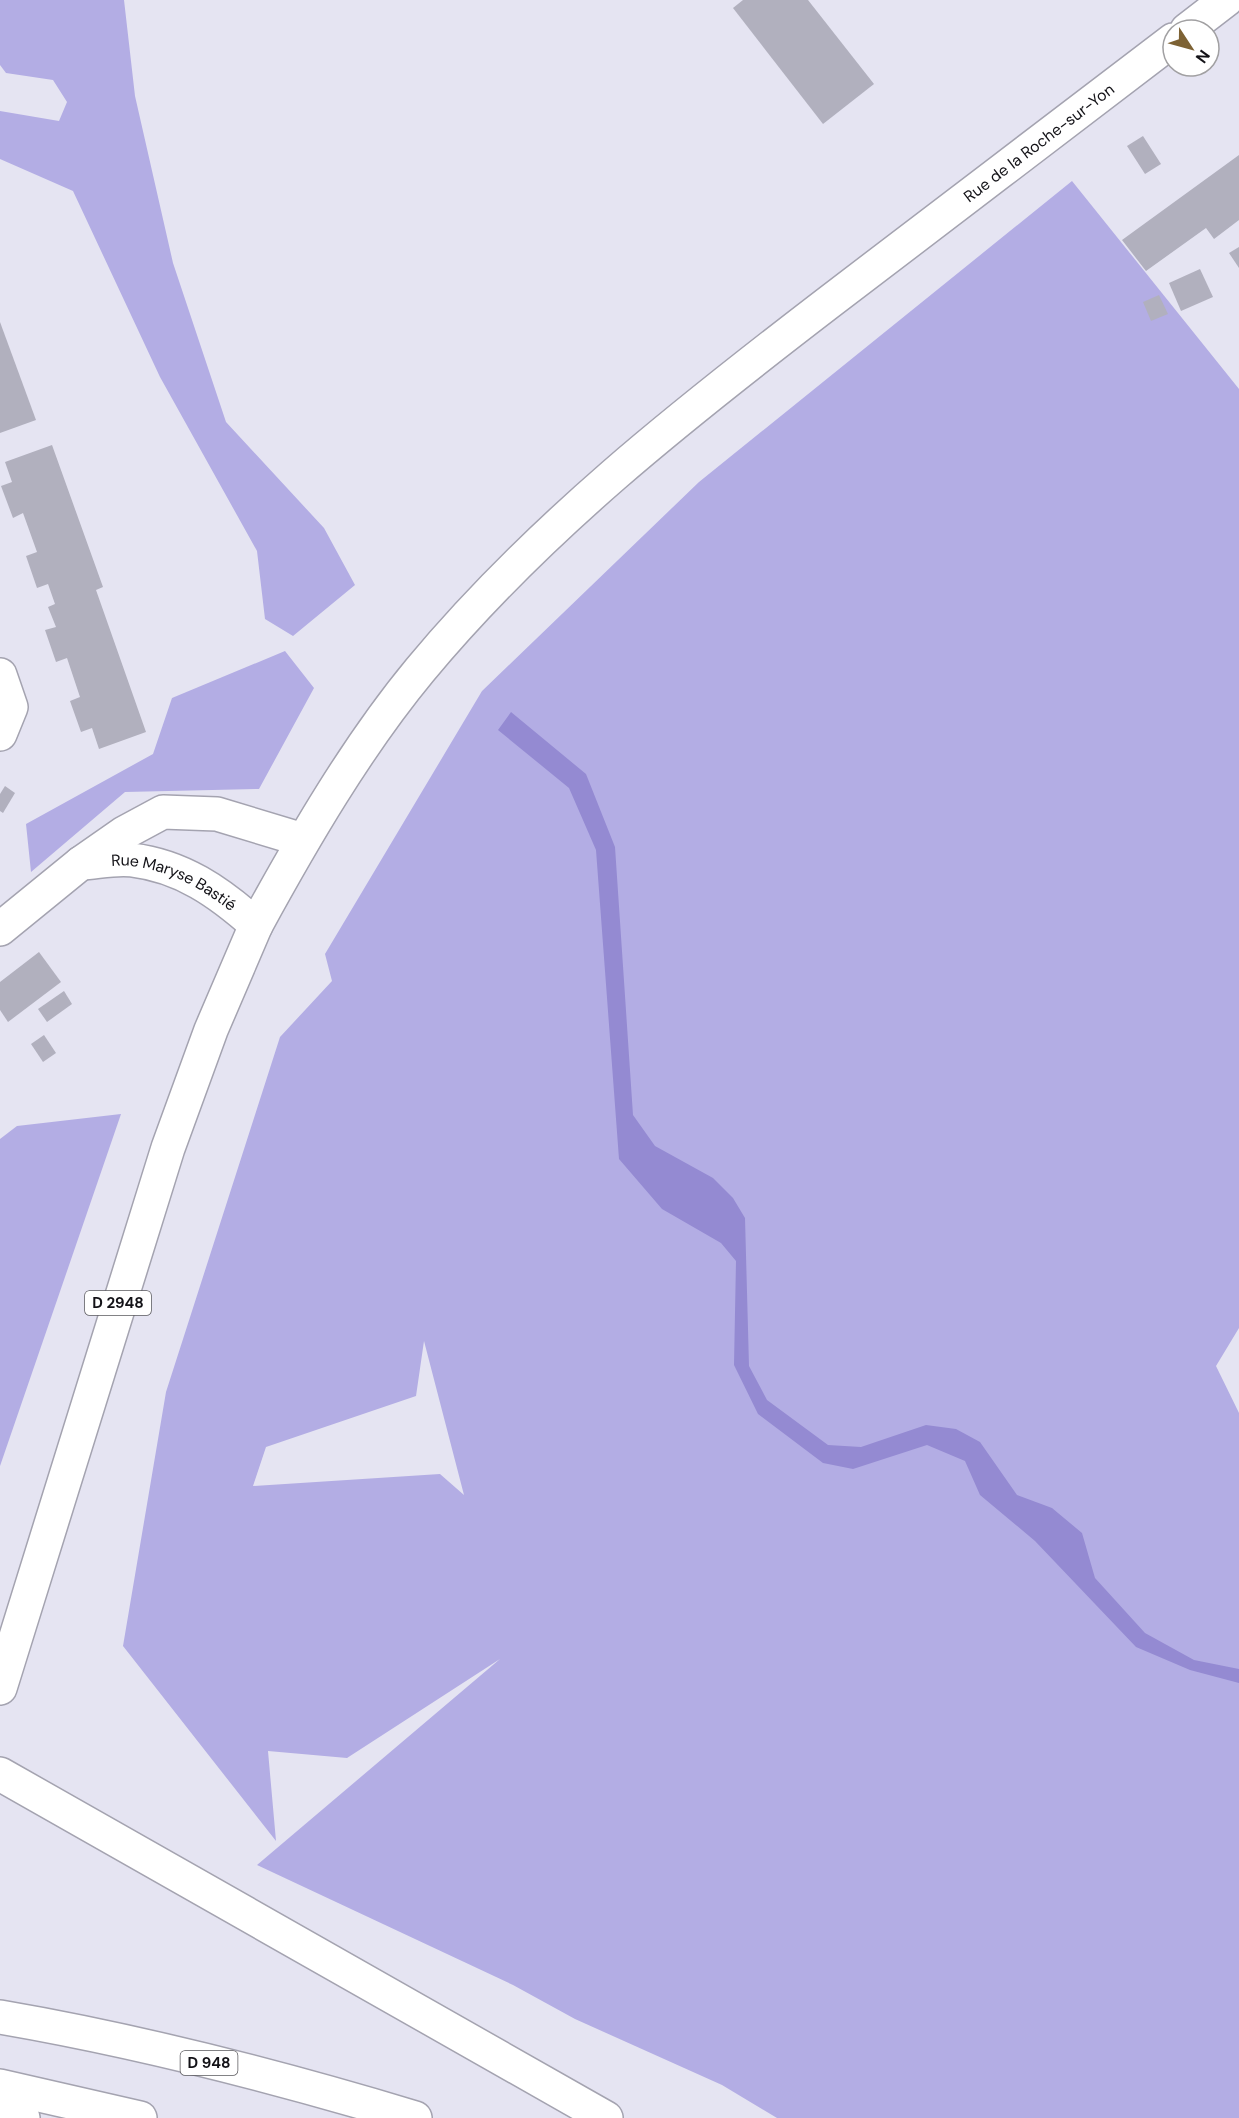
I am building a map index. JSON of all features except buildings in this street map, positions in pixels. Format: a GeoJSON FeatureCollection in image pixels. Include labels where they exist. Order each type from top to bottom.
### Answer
{"type":"FeatureCollection","features":[{"type":"Feature","properties":{"kind":"main road"},"geometry":{"type":"LineString","coordinates":[[1203,18],[1226,0]]}},
{"type":"Feature","properties":{"kind":"main road","name":"Rue de la Roche-sur-Yon"},"geometry":{"type":"LineString","coordinates":[[303,840],[417,673],[494,587],[614,473],[721,385],[1161,49]]}},
{"type":"Feature","properties":{"kind":"main road"},"geometry":{"type":"LineString","coordinates":[[0,675],[11,707],[0,734]]}},
{"type":"Feature","properties":{"kind":"main road","name":"Rue Maryse Bastié"},"geometry":{"type":"LineString","coordinates":[[0,929],[81,863],[124,833],[163,812],[217,814],[303,840]]}},
{"type":"Feature","properties":{"kind":"main road","name":"D 2948"},"geometry":{"type":"LineString","coordinates":[[0,1688],[168,1148],[211,1030],[256,925],[303,840]]}},
{"type":"Feature","properties":{"kind":"main road","name":"Rue Maryse Bastié"},"geometry":{"type":"LineString","coordinates":[[81,863],[130,860],[176,869],[229,901],[256,925]]}},
{"type":"Feature","properties":{"kind":"main road"},"geometry":{"type":"LineString","coordinates":[[0,1774],[606,2118]]}},
{"type":"Feature","properties":{"kind":"main road","name":"D 948"},"geometry":{"type":"LineString","coordinates":[[0,2017],[99,2035],[298,2085],[415,2118]]}},
{"type":"Feature","properties":{"kind":"main road"},"geometry":{"type":"LineString","coordinates":[[0,2086],[140,2118]]}},
{"type":"Feature","properties":{"kind":"main road"},"geometry":{"type":"LineString","coordinates":[[0,2111],[23,2118]]}},
{"type":"Feature","properties":{"kind":"shaded area"},"geometry":{"type":"Polygon","coordinates":[[[0,0],[124,0],[135,96],[173,263],[226,422],[324,528],[355,585],[293,636],[265,619],[257,551],[160,377],[73,191],[0,159],[0,111],[59,121],[67,102],[53,80],[6,73],[0,65],[0,0]]]}},
{"type":"Feature","properties":{"kind":"shaded area"},"geometry":{"type":"Polygon","coordinates":[[[1072,181],[1239,389],[1239,1328],[1216,1366],[1239,1413],[1239,2118],[777,2118],[722,2085],[575,2019],[513,1985],[257,1865],[500,1659],[347,1758],[268,1751],[276,1841],[123,1646],[166,1392],[280,1037],[332,981],[325,954],[482,691],[699,482],[1072,181]],[[424,1341],[416,1396],[266,1447],[253,1486],[440,1474],[464,1495],[424,1341]]]}},
{"type":"Feature","properties":{"kind":"shaded area"},"geometry":{"type":"Polygon","coordinates":[[[285,651],[314,688],[259,789],[125,792],[31,872],[26,824],[153,754],[172,698],[285,651]]]}},
{"type":"Feature","properties":{"kind":"shaded area"},"geometry":{"type":"Polygon","coordinates":[[[511,712],[586,774],[615,847],[633,1115],[655,1146],[713,1178],[733,1198],[745,1218],[749,1366],[767,1400],[828,1445],[861,1447],[926,1425],[956,1429],[980,1442],[1017,1495],[1052,1508],[1082,1533],[1095,1578],[1145,1633],[1194,1660],[1239,1669],[1239,1683],[1190,1670],[1136,1647],[1035,1541],[980,1495],[965,1461],[927,1445],[853,1469],[823,1463],[758,1414],[734,1365],[736,1261],[721,1243],[662,1209],[619,1159],[596,850],[569,788],[498,730],[511,712]]]}},
{"type":"Feature","properties":{"kind":"shaded area"},"geometry":{"type":"Polygon","coordinates":[[[121,1114],[0,1466],[0,1139],[17,1126],[121,1114]]]}}]}
